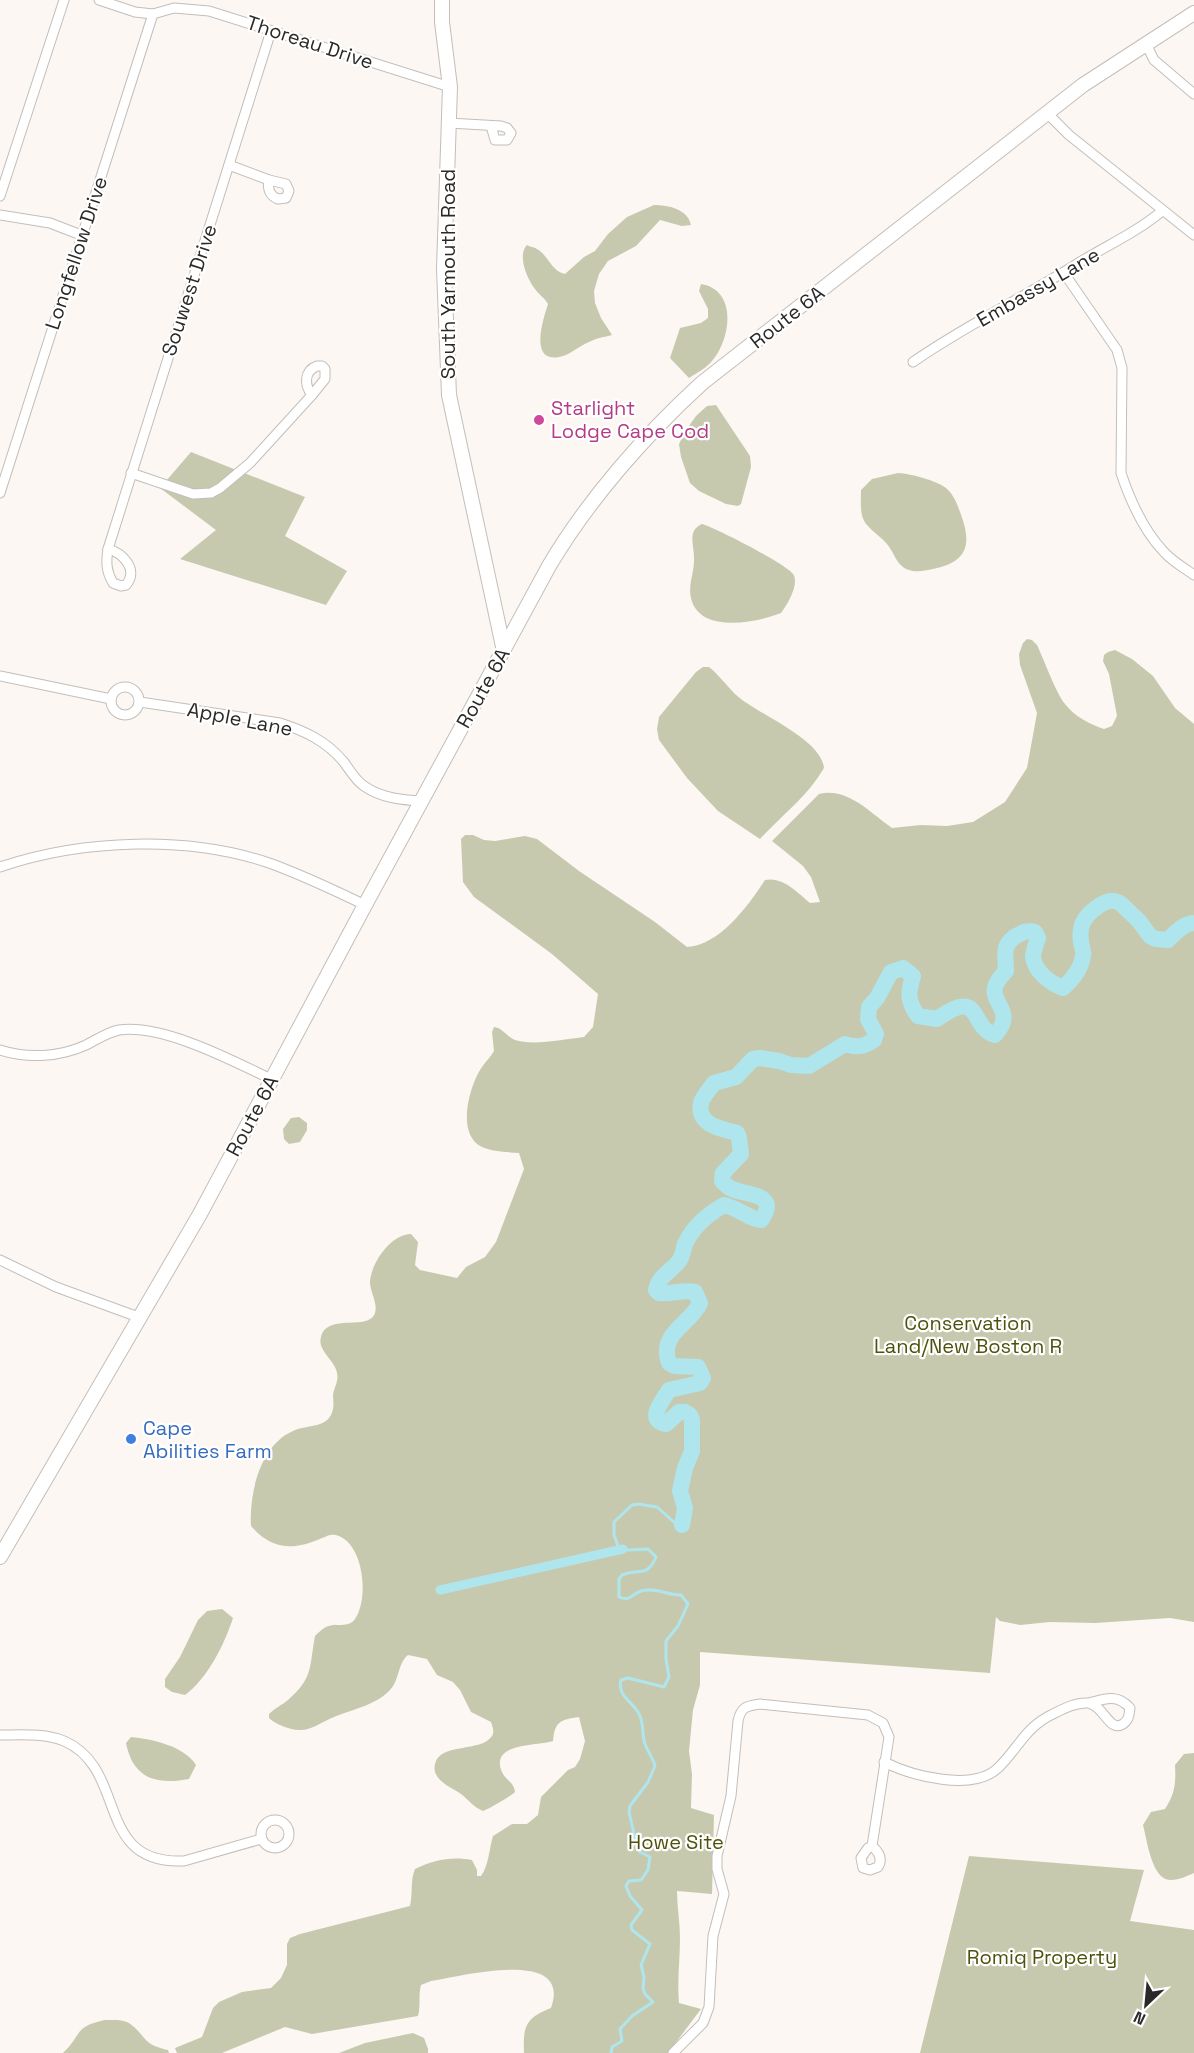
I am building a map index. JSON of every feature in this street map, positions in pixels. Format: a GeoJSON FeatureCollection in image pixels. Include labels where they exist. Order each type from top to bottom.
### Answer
{"type":"FeatureCollection","features":[{"type":"Feature","properties":{"kind":"main road","name":"South Yarmouth Road"},"geometry":{"type":"LineString","coordinates":[[442,0],[442,22],[450,87],[444,269],[449,395],[504,651]]}},
{"type":"Feature","properties":{"kind":"main road","name":"Route 6A"},"geometry":{"type":"LineString","coordinates":[[0,1557],[200,1214],[549,566],[579,518],[683,401],[735,356],[1083,85],[1194,13]]}},
{"type":"Feature","properties":{"kind":"street"},"geometry":{"type":"LineString","coordinates":[[0,196],[64,0]]}},
{"type":"Feature","properties":{"kind":"street","name":"Thoreau Drive"},"geometry":{"type":"LineString","coordinates":[[99,0],[135,12],[153,14],[174,8],[209,11],[450,87]]}},
{"type":"Feature","properties":{"kind":"street","name":"Longfellow Drive"},"geometry":{"type":"LineString","coordinates":[[0,494],[153,14]]}},
{"type":"Feature","properties":{"kind":"street","name":"Souwest Drive"},"geometry":{"type":"LineString","coordinates":[[108,549],[271,31]]}},
{"type":"Feature","properties":{"kind":"street"},"geometry":{"type":"LineString","coordinates":[[1146,45],[1154,60],[1194,94]]}},
{"type":"Feature","properties":{"kind":"street"},"geometry":{"type":"LineString","coordinates":[[1047,113],[1069,135],[1194,235]]}},
{"type":"Feature","properties":{"kind":"street"},"geometry":{"type":"LineString","coordinates":[[449,123],[491,126]]}},
{"type":"Feature","properties":{"kind":"street"},"geometry":{"type":"LineString","coordinates":[[229,165],[269,180]]}},
{"type":"Feature","properties":{"kind":"street","name":"Embassy Lane"},"geometry":{"type":"LineString","coordinates":[[913,362],[946,339],[1145,225],[1162,211]]}},
{"type":"Feature","properties":{"kind":"street"},"geometry":{"type":"LineString","coordinates":[[0,215],[50,224],[81,236]]}},
{"type":"Feature","properties":{"kind":"street"},"geometry":{"type":"LineString","coordinates":[[1064,273],[1117,350],[1120,358],[1122,368],[1121,473],[1124,483],[1147,530],[1164,552],[1194,575]]}},
{"type":"Feature","properties":{"kind":"street"},"geometry":{"type":"LineString","coordinates":[[131,473],[193,494],[220,488],[250,463],[312,395]]}},
{"type":"Feature","properties":{"kind":"street"},"geometry":{"type":"LineString","coordinates":[[0,676],[111,699],[113,708],[124,716],[133,713],[140,702]]}},
{"type":"Feature","properties":{"kind":"street","name":"Apple Lane"},"geometry":{"type":"LineString","coordinates":[[111,699],[115,691],[124,687],[134,689],[140,702],[280,723],[298,729],[329,747],[362,786],[398,800],[422,801]]}},
{"type":"Feature","properties":{"kind":"street"},"geometry":{"type":"LineString","coordinates":[[0,867],[77,849],[139,844],[185,846],[227,852],[270,864],[365,904]]}},
{"type":"Feature","properties":{"kind":"street"},"geometry":{"type":"LineString","coordinates":[[0,1050],[50,1055],[74,1049],[116,1030],[132,1029],[167,1035],[271,1079]]}},
{"type":"Feature","properties":{"kind":"street"},"geometry":{"type":"LineString","coordinates":[[0,1260],[56,1287],[141,1318]]}},
{"type":"Feature","properties":{"kind":"street"},"geometry":{"type":"LineString","coordinates":[[885,1762],[900,1770],[915,1774],[959,1780],[975,1778],[993,1772],[1000,1766],[1039,1721],[1075,1704],[1089,1703]]}},
{"type":"Feature","properties":{"kind":"street"},"geometry":{"type":"LineString","coordinates":[[673,2053],[703,2023],[709,2007],[713,1936],[724,1894],[717,1869],[717,1856],[729,1805],[740,1713],[746,1706],[756,1704],[847,1713],[874,1718],[883,1723],[889,1737],[872,1846]]}},
{"type":"Feature","properties":{"kind":"street"},"geometry":{"type":"LineString","coordinates":[[0,1735],[50,1737],[62,1740],[81,1751],[99,1772],[120,1830],[147,1855],[171,1862],[184,1861],[261,1839]]}},
{"type":"Feature","properties":{"kind":"green space"},"geometry":{"type":"Polygon","coordinates":[[[654,205],[671,207],[682,212],[691,225],[682,226],[660,220],[636,246],[608,261],[599,274],[594,291],[595,303],[601,318],[612,335],[592,341],[563,356],[549,357],[544,353],[540,338],[548,304],[535,289],[526,273],[523,261],[524,249],[527,245],[536,248],[556,270],[565,274],[584,257],[595,251],[608,234],[627,217],[654,205]]]}},
{"type":"Feature","properties":{"kind":"green space"},"geometry":{"type":"Polygon","coordinates":[[[701,284],[713,288],[721,296],[726,305],[727,329],[724,341],[712,361],[689,378],[670,358],[680,328],[701,323],[708,318],[708,309],[699,291],[701,284]]]}},
{"type":"Feature","properties":{"kind":"green space"},"geometry":{"type":"Polygon","coordinates":[[[716,405],[750,456],[751,467],[741,504],[738,506],[726,504],[699,491],[690,483],[681,457],[679,444],[686,430],[707,406],[716,405]]]}},
{"type":"Feature","properties":{"kind":"green space"},"geometry":{"type":"Polygon","coordinates":[[[191,452],[305,497],[285,536],[347,571],[326,605],[180,559],[216,530],[160,488],[191,452]]]}},
{"type":"Feature","properties":{"kind":"green space"},"geometry":{"type":"Polygon","coordinates":[[[898,473],[936,482],[953,496],[966,533],[964,550],[954,562],[923,571],[906,569],[887,544],[864,521],[861,490],[872,479],[898,473]]]}},
{"type":"Feature","properties":{"kind":"green space"},"geometry":{"type":"Polygon","coordinates":[[[702,524],[750,547],[793,574],[794,589],[781,613],[758,620],[730,623],[705,617],[696,609],[690,593],[694,561],[692,540],[694,531],[702,524]]]}},
{"type":"Feature","properties":{"kind":"green space"},"geometry":{"type":"Polygon","coordinates":[[[1027,639],[1037,645],[1065,704],[1088,722],[1104,729],[1112,726],[1117,716],[1109,674],[1103,661],[1104,655],[1115,650],[1132,659],[1153,676],[1175,708],[1194,724],[1194,1622],[1170,1618],[1020,1625],[1000,1621],[996,1617],[990,1673],[700,1652],[700,1685],[693,1710],[689,1751],[692,1774],[691,1808],[714,1815],[712,1894],[677,1891],[680,1938],[679,2003],[701,2009],[668,2053],[524,2053],[527,2024],[551,2008],[553,1989],[545,1977],[530,1971],[510,1970],[487,1971],[431,1981],[421,1985],[418,2016],[312,2034],[285,2027],[222,2053],[177,2053],[175,2048],[202,2037],[213,2008],[219,2002],[242,1992],[271,1988],[281,1978],[287,1965],[287,1944],[290,1938],[410,1906],[415,1869],[429,1863],[450,1859],[472,1860],[477,1876],[481,1876],[493,1836],[512,1824],[527,1824],[538,1815],[541,1797],[568,1770],[575,1767],[585,1741],[579,1717],[567,1719],[557,1725],[553,1741],[509,1750],[500,1762],[502,1772],[515,1792],[483,1811],[439,1779],[435,1764],[438,1757],[444,1753],[487,1741],[493,1734],[491,1722],[471,1712],[460,1690],[453,1682],[437,1675],[427,1659],[408,1655],[402,1663],[393,1687],[384,1696],[370,1704],[312,1727],[295,1730],[269,1718],[269,1714],[288,1700],[306,1678],[311,1664],[315,1636],[326,1627],[352,1622],[362,1599],[362,1574],[359,1561],[354,1550],[339,1536],[330,1535],[302,1545],[283,1546],[267,1540],[251,1526],[255,1486],[259,1472],[272,1447],[293,1431],[323,1423],[331,1415],[337,1382],[336,1368],[322,1347],[321,1337],[331,1325],[365,1321],[375,1313],[375,1301],[370,1286],[371,1274],[383,1251],[396,1239],[411,1234],[418,1242],[415,1265],[420,1270],[457,1278],[466,1267],[485,1257],[496,1242],[524,1169],[519,1153],[495,1151],[482,1147],[474,1141],[469,1132],[467,1111],[469,1099],[480,1070],[494,1051],[492,1032],[494,1027],[522,1042],[549,1042],[584,1037],[593,1027],[598,994],[552,954],[474,897],[463,882],[461,839],[465,835],[473,835],[484,840],[495,841],[525,836],[537,839],[687,947],[699,945],[722,932],[732,923],[765,880],[778,880],[795,890],[810,903],[820,902],[811,877],[803,866],[772,841],[819,794],[840,794],[849,798],[892,828],[921,825],[947,826],[973,822],[1005,802],[1027,768],[1037,713],[1020,665],[1019,654],[1027,639]]]}},
{"type":"Feature","properties":{"kind":"green space"},"geometry":{"type":"Polygon","coordinates":[[[703,667],[709,667],[745,702],[786,727],[812,747],[820,757],[824,768],[803,796],[760,839],[718,811],[687,778],[659,740],[657,729],[659,717],[696,672],[703,667]]]}},
{"type":"Feature","properties":{"kind":"green space"},"geometry":{"type":"Polygon","coordinates":[[[299,1117],[307,1123],[307,1130],[300,1142],[289,1144],[284,1139],[283,1129],[291,1118],[299,1117]]]}},
{"type":"Feature","properties":{"kind":"green space"},"geometry":{"type":"Polygon","coordinates":[[[222,1609],[233,1618],[225,1639],[208,1670],[185,1695],[172,1692],[165,1687],[165,1679],[180,1657],[198,1620],[207,1611],[222,1609]]]}},
{"type":"Feature","properties":{"kind":"green space"},"geometry":{"type":"Polygon","coordinates":[[[131,1737],[176,1748],[191,1758],[196,1765],[189,1779],[157,1780],[141,1772],[129,1755],[126,1743],[131,1737]]]}},
{"type":"Feature","properties":{"kind":"green space"},"geometry":{"type":"Polygon","coordinates":[[[1194,1753],[1194,1873],[1180,1879],[1165,1879],[1159,1874],[1151,1858],[1143,1825],[1151,1812],[1165,1809],[1174,1788],[1175,1765],[1184,1754],[1194,1753]]]}},
{"type":"Feature","properties":{"kind":"green space","name":"Romiq Property"},"geometry":{"type":"Polygon","coordinates":[[[969,1856],[1144,1870],[1130,1921],[1194,1930],[1194,2053],[920,2053],[969,1856]]]}},
{"type":"Feature","properties":{"kind":"green space"},"geometry":{"type":"Polygon","coordinates":[[[105,2020],[120,2020],[129,2023],[153,2045],[168,2050],[169,2053],[63,2053],[88,2025],[105,2020]]]}},
{"type":"Feature","properties":{"kind":"green space"},"geometry":{"type":"Polygon","coordinates":[[[413,2033],[424,2038],[428,2053],[339,2053],[365,2043],[413,2033]]]}},
{"type":"Feature","properties":{"kind":"waterway"},"geometry":{"type":"LineString","coordinates":[[682,1525],[685,1508],[680,1491],[685,1468],[692,1451],[692,1420],[690,1415],[679,1412],[666,1424],[660,1422],[656,1415],[669,1390],[700,1383],[703,1378],[698,1367],[674,1366],[669,1363],[667,1353],[672,1336],[700,1303],[695,1292],[659,1293],[656,1290],[662,1277],[680,1259],[692,1232],[712,1212],[724,1205],[761,1220],[767,1204],[758,1196],[736,1191],[722,1181],[723,1173],[741,1154],[737,1133],[712,1125],[702,1116],[700,1110],[702,1101],[714,1083],[736,1077],[753,1059],[760,1058],[791,1065],[809,1066],[845,1044],[860,1046],[874,1040],[876,1034],[868,1019],[869,1007],[877,998],[891,972],[903,968],[913,976],[909,997],[918,1016],[937,1019],[952,1010],[962,1007],[969,1008],[981,1025],[995,1035],[1004,1017],[995,990],[997,981],[1006,971],[1006,947],[1016,936],[1025,932],[1035,932],[1038,938],[1034,950],[1034,962],[1048,980],[1063,988],[1076,974],[1082,961],[1080,935],[1082,924],[1092,911],[1104,903],[1111,901],[1120,903],[1139,921],[1150,936],[1156,939],[1168,940],[1183,927],[1194,923]]}},
{"type":"Feature","properties":{"kind":"waterway"},"geometry":{"type":"LineString","coordinates":[[611,2053],[612,2047],[622,2041],[620,2029],[632,2016],[653,2002],[643,1989],[644,1977],[641,1965],[650,1944],[632,1930],[631,1925],[642,1910],[630,1896],[626,1886],[629,1881],[641,1880],[648,1870],[650,1857],[640,1852],[637,1847],[629,1812],[630,1806],[648,1782],[655,1766],[645,1744],[640,1716],[623,1694],[620,1685],[621,1680],[628,1678],[664,1687],[669,1677],[666,1641],[678,1626],[688,1604],[681,1595],[650,1590],[641,1591],[628,1598],[619,1597],[619,1579],[622,1575],[646,1570],[653,1564],[656,1557],[648,1549],[628,1550],[618,1546],[614,1535],[614,1522],[632,1505],[638,1504],[657,1507],[675,1523],[682,1525]]}},
{"type":"Feature","properties":{"kind":"waterway"},"geometry":{"type":"LineString","coordinates":[[440,1590],[623,1549]]}},
{"type":"Feature","properties":{"kind":"place","name":"Starlight Lodge Cape Cod"},"geometry":{"type":"Point","coordinates":[539,420]}},
{"type":"Feature","properties":{"kind":"place","name":"Cape Abilities Farm"},"geometry":{"type":"Point","coordinates":[131,1439]}},
{"type":"Feature","properties":{"kind":"park label","name":"Conservation Land/New Boston R"},"geometry":{"type":"Point","coordinates":[968,1334]}},
{"type":"Feature","properties":{"kind":"park label","name":"Howe Site"},"geometry":{"type":"Point","coordinates":[676,1842]}}]}
